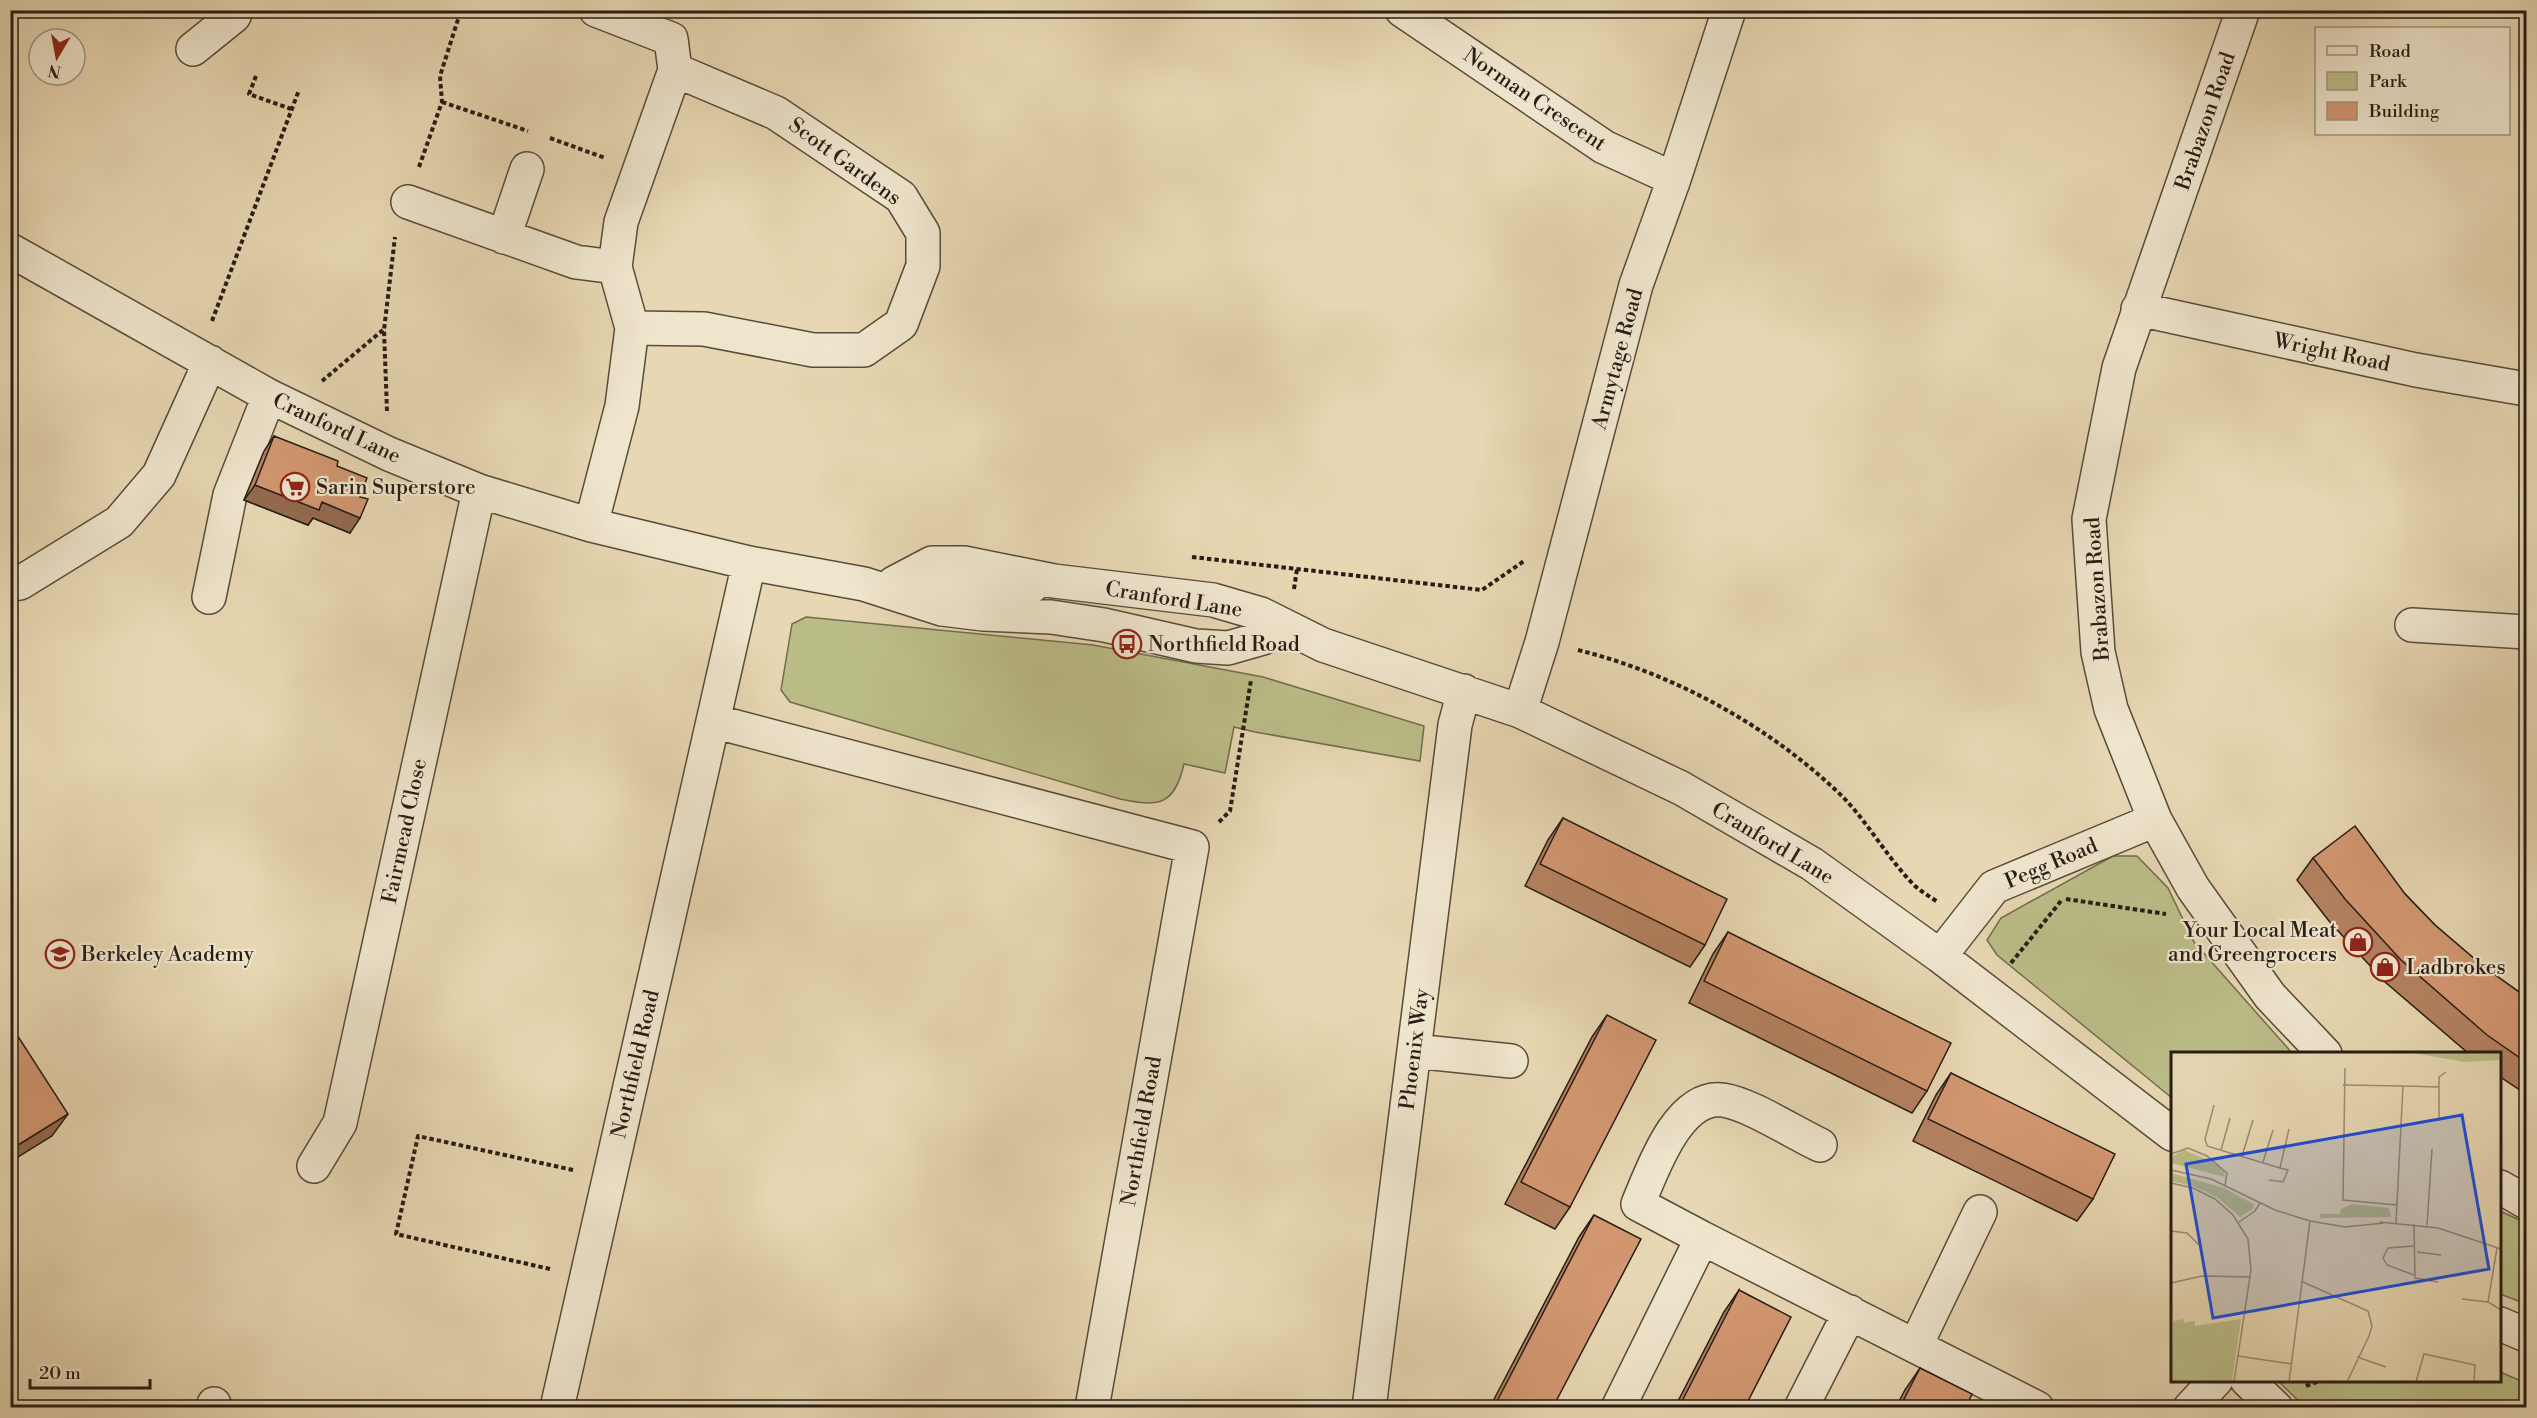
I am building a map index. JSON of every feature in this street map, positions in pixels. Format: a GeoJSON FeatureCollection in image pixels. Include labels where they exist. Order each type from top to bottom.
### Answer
{"type":"FeatureCollection","features":[{"type":"Feature","properties":{"kind":"street"},"geometry":{"type":"LineString","coordinates":[[193,49],[234,16],[236,10]]}},
{"type":"Feature","properties":{"kind":"street"},"geometry":{"type":"LineString","coordinates":[[591,525],[622,406],[632,328],[615,267],[621,222],[675,70],[671,39],[596,10]]}},
{"type":"Feature","properties":{"kind":"street","name":"Norman Crescent"},"geometry":{"type":"LineString","coordinates":[[1402,10],[1604,147],[1674,179]]}},
{"type":"Feature","properties":{"kind":"street","name":"Armytage Road"},"geometry":{"type":"LineString","coordinates":[[1520,711],[1542,642],[1635,285],[1674,179],[1729,10]]}},
{"type":"Feature","properties":{"kind":"street","name":"Brabazon Road"},"geometry":{"type":"LineString","coordinates":[[2243,10],[2119,368],[2089,519],[2098,652],[2111,709],[2155,820],[2193,888],[2270,996],[2324,1052]]}},
{"type":"Feature","properties":{"kind":"street","name":"Scott Gardens"},"geometry":{"type":"LineString","coordinates":[[632,328],[704,329],[813,350],[864,350],[901,324],[923,266],[923,233],[901,197],[776,112],[675,70]]}},
{"type":"Feature","properties":{"kind":"street"},"geometry":{"type":"LineString","coordinates":[[504,237],[527,169]]}},
{"type":"Feature","properties":{"kind":"street"},"geometry":{"type":"LineString","coordinates":[[408,202],[576,262],[615,267]]}},
{"type":"Feature","properties":{"kind":"street","name":"Cranford Lane"},"geometry":{"type":"LineString","coordinates":[[10,250],[280,402],[389,454],[479,491],[591,525],[749,563],[879,584],[955,587],[983,591],[1013,590],[1054,580],[1213,600],[1261,614],[1323,645],[1520,711],[1672,784],[1772,839],[1812,864],[1940,956],[2171,1133]]}},
{"type":"Feature","properties":{"kind":"street","name":"Wright Road"},"geometry":{"type":"LineString","coordinates":[[2138,309],[2416,370],[2526,389]]}},
{"type":"Feature","properties":{"kind":"street"},"geometry":{"type":"LineString","coordinates":[[10,584],[20,583],[119,522],[159,475],[202,358]]}},
{"type":"Feature","properties":{"kind":"street"},"geometry":{"type":"LineString","coordinates":[[209,597],[230,495],[280,402]]}},
{"type":"Feature","properties":{"kind":"street","name":"Fairmead Close"},"geometry":{"type":"LineString","coordinates":[[314,1166],[340,1123],[479,491]]}},
{"type":"Feature","properties":{"kind":"street","name":"Northfield Road"},"geometry":{"type":"LineString","coordinates":[[557,1407],[749,563]]}},
{"type":"Feature","properties":{"kind":"street","name":"Cranford Lane"},"geometry":{"type":"LineString","coordinates":[[879,584],[942,609],[983,614],[1051,617],[1104,624],[1139,612],[1206,622],[1263,638],[1323,645]]}},
{"type":"Feature","properties":{"kind":"street"},"geometry":{"type":"LineString","coordinates":[[2412,625],[2526,632]]}},
{"type":"Feature","properties":{"kind":"street","name":"Phoenix Way"},"geometry":{"type":"LineString","coordinates":[[1369,1407],[1455,725],[1464,691]]}},
{"type":"Feature","properties":{"kind":"street"},"geometry":{"type":"LineString","coordinates":[[713,720],[1192,847]]}},
{"type":"Feature","properties":{"kind":"street","name":"Pegg Road"},"geometry":{"type":"LineString","coordinates":[[1940,956],[1994,887],[2155,820]]}},
{"type":"Feature","properties":{"kind":"street","name":"Northfield Road"},"geometry":{"type":"LineString","coordinates":[[1092,1407],[1192,847]]}},
{"type":"Feature","properties":{"kind":"street"},"geometry":{"type":"LineString","coordinates":[[1414,1051],[1511,1061]]}},
{"type":"Feature","properties":{"kind":"street"},"geometry":{"type":"LineString","coordinates":[[1820,1145],[1744,1107],[1723,1100],[1701,1102],[1678,1121],[1653,1167],[1638,1204],[1916,1345],[2029,1406]]}},
{"type":"Feature","properties":{"kind":"street"},"geometry":{"type":"LineString","coordinates":[[2501,1188],[2526,1202]]}},
{"type":"Feature","properties":{"kind":"street"},"geometry":{"type":"LineString","coordinates":[[1916,1345],[1980,1212]]}},
{"type":"Feature","properties":{"kind":"street"},"geometry":{"type":"LineString","coordinates":[[1618,1407],[1702,1238]]}},
{"type":"Feature","properties":{"kind":"street"},"geometry":{"type":"LineString","coordinates":[[1801,1407],[1850,1312]]}},
{"type":"Feature","properties":{"kind":"street"},"geometry":{"type":"LineString","coordinates":[[2501,1325],[2526,1335]]}},
{"type":"Feature","properties":{"kind":"street"},"geometry":{"type":"LineString","coordinates":[[2190,1407],[2214,1382]]}},
{"type":"Feature","properties":{"kind":"street"},"geometry":{"type":"LineString","coordinates":[[2249,1382],[2276,1407]]}},
{"type":"Feature","properties":{"kind":"path"},"geometry":{"type":"LineString","coordinates":[[256,76],[249,94],[291,110]]}},
{"type":"Feature","properties":{"kind":"path"},"geometry":{"type":"LineString","coordinates":[[202,358],[215,316],[299,90]]}},
{"type":"Feature","properties":{"kind":"path"},"geometry":{"type":"LineString","coordinates":[[280,402],[384,330]]}},
{"type":"Feature","properties":{"kind":"path"},"geometry":{"type":"LineString","coordinates":[[1191,557],[1482,590],[1525,560],[1566,550]]}},
{"type":"Feature","properties":{"kind":"path"},"geometry":{"type":"LineString","coordinates":[[1192,847],[1230,811],[1251,681],[1263,638]]}},
{"type":"Feature","properties":{"kind":"path"},"geometry":{"type":"LineString","coordinates":[[1542,642],[1621,663],[1712,702],[1751,726],[1798,758],[1843,798],[1916,886],[1965,922]]}},
{"type":"Feature","properties":{"kind":"path"},"geometry":{"type":"LineString","coordinates":[[2029,873],[2040,893],[2062,899],[2185,916],[2205,904]]}},
{"type":"Feature","properties":{"kind":"path"},"geometry":{"type":"LineString","coordinates":[[1993,998],[2014,956],[2062,899]]}},
{"type":"Feature","properties":{"kind":"path"},"geometry":{"type":"LineString","coordinates":[[586,1277],[396,1234],[418,1136],[609,1178]]}},
{"type":"Feature","properties":{"kind":"green space"},"geometry":{"type":"Polygon","coordinates":[[[806,617],[1093,645],[1263,677],[1424,726],[1420,761],[1234,727],[1225,773],[1184,764],[1175,788],[1170,796],[1163,800],[1145,803],[1120,799],[790,702],[781,690],[792,624],[806,617]]]}},
{"type":"Feature","properties":{"kind":"green space"},"geometry":{"type":"Polygon","coordinates":[[[2113,856],[2137,856],[2168,888],[2194,942],[2291,1052],[2171,1052],[2171,1097],[1997,955],[1987,940],[2001,918],[2113,856]]]}},
{"type":"Feature","properties":{"kind":"green space"},"geometry":{"type":"Polygon","coordinates":[[[2501,1211],[2526,1223],[2526,1304],[2501,1294],[2501,1211]]]}},
{"type":"Feature","properties":{"kind":"green space"},"geometry":{"type":"Polygon","coordinates":[[[2501,1372],[2526,1383],[2526,1407],[2305,1407],[2279,1382],[2501,1382],[2501,1372]]]}},
{"type":"Feature","properties":{"kind":"building"},"geometry":{"type":"Polygon","coordinates":[[[274,436],[338,461],[337,466],[367,478],[360,497],[368,499],[360,518],[322,502],[319,510],[255,485],[274,436]]]}},
{"type":"Feature","properties":{"kind":"building"},"geometry":{"type":"Polygon","coordinates":[[[1563,818],[1727,899],[1705,945],[1540,864],[1563,818]]]}},
{"type":"Feature","properties":{"kind":"building"},"geometry":{"type":"Polygon","coordinates":[[[2355,826],[2405,894],[2435,925],[2484,967],[2526,997],[2526,1062],[2487,1035],[2401,960],[2345,899],[2313,858],[2355,826]]]}},
{"type":"Feature","properties":{"kind":"building"},"geometry":{"type":"Polygon","coordinates":[[[1728,932],[1951,1043],[1927,1091],[1704,981],[1728,932]]]}},
{"type":"Feature","properties":{"kind":"building"},"geometry":{"type":"Polygon","coordinates":[[[1607,1015],[1656,1040],[1570,1207],[1521,1182],[1607,1015]]]}},
{"type":"Feature","properties":{"kind":"building"},"geometry":{"type":"Polygon","coordinates":[[[10,1024],[68,1114],[10,1150],[10,1024]]]}},
{"type":"Feature","properties":{"kind":"building"},"geometry":{"type":"Polygon","coordinates":[[[1951,1073],[2115,1154],[2093,1199],[1928,1119],[1951,1073]]]}},
{"type":"Feature","properties":{"kind":"building"},"geometry":{"type":"Polygon","coordinates":[[[1594,1215],[1641,1239],[1553,1407],[1494,1407],[1594,1215]]]}},
{"type":"Feature","properties":{"kind":"building"},"geometry":{"type":"Polygon","coordinates":[[[1739,1290],[1791,1317],[1745,1407],[1679,1407],[1739,1290]]]}},
{"type":"Feature","properties":{"kind":"building"},"geometry":{"type":"Polygon","coordinates":[[[1920,1368],[1972,1394],[1966,1407],[1900,1407],[1920,1368]]]}},
{"type":"Feature","properties":{"kind":"place","name":"Sarin Superstore"},"geometry":{"type":"Point","coordinates":[295,487]}},
{"type":"Feature","properties":{"kind":"place","name":"Northfield Road"},"geometry":{"type":"Point","coordinates":[1127,644]}},
{"type":"Feature","properties":{"kind":"place","name":"Your Local Meat and Greengrocers"},"geometry":{"type":"Point","coordinates":[2358,942]}},
{"type":"Feature","properties":{"kind":"place","name":"Berkeley Academy"},"geometry":{"type":"Point","coordinates":[60,954]}},
{"type":"Feature","properties":{"kind":"place","name":"Ladbrokes"},"geometry":{"type":"Point","coordinates":[2385,967]}}]}
